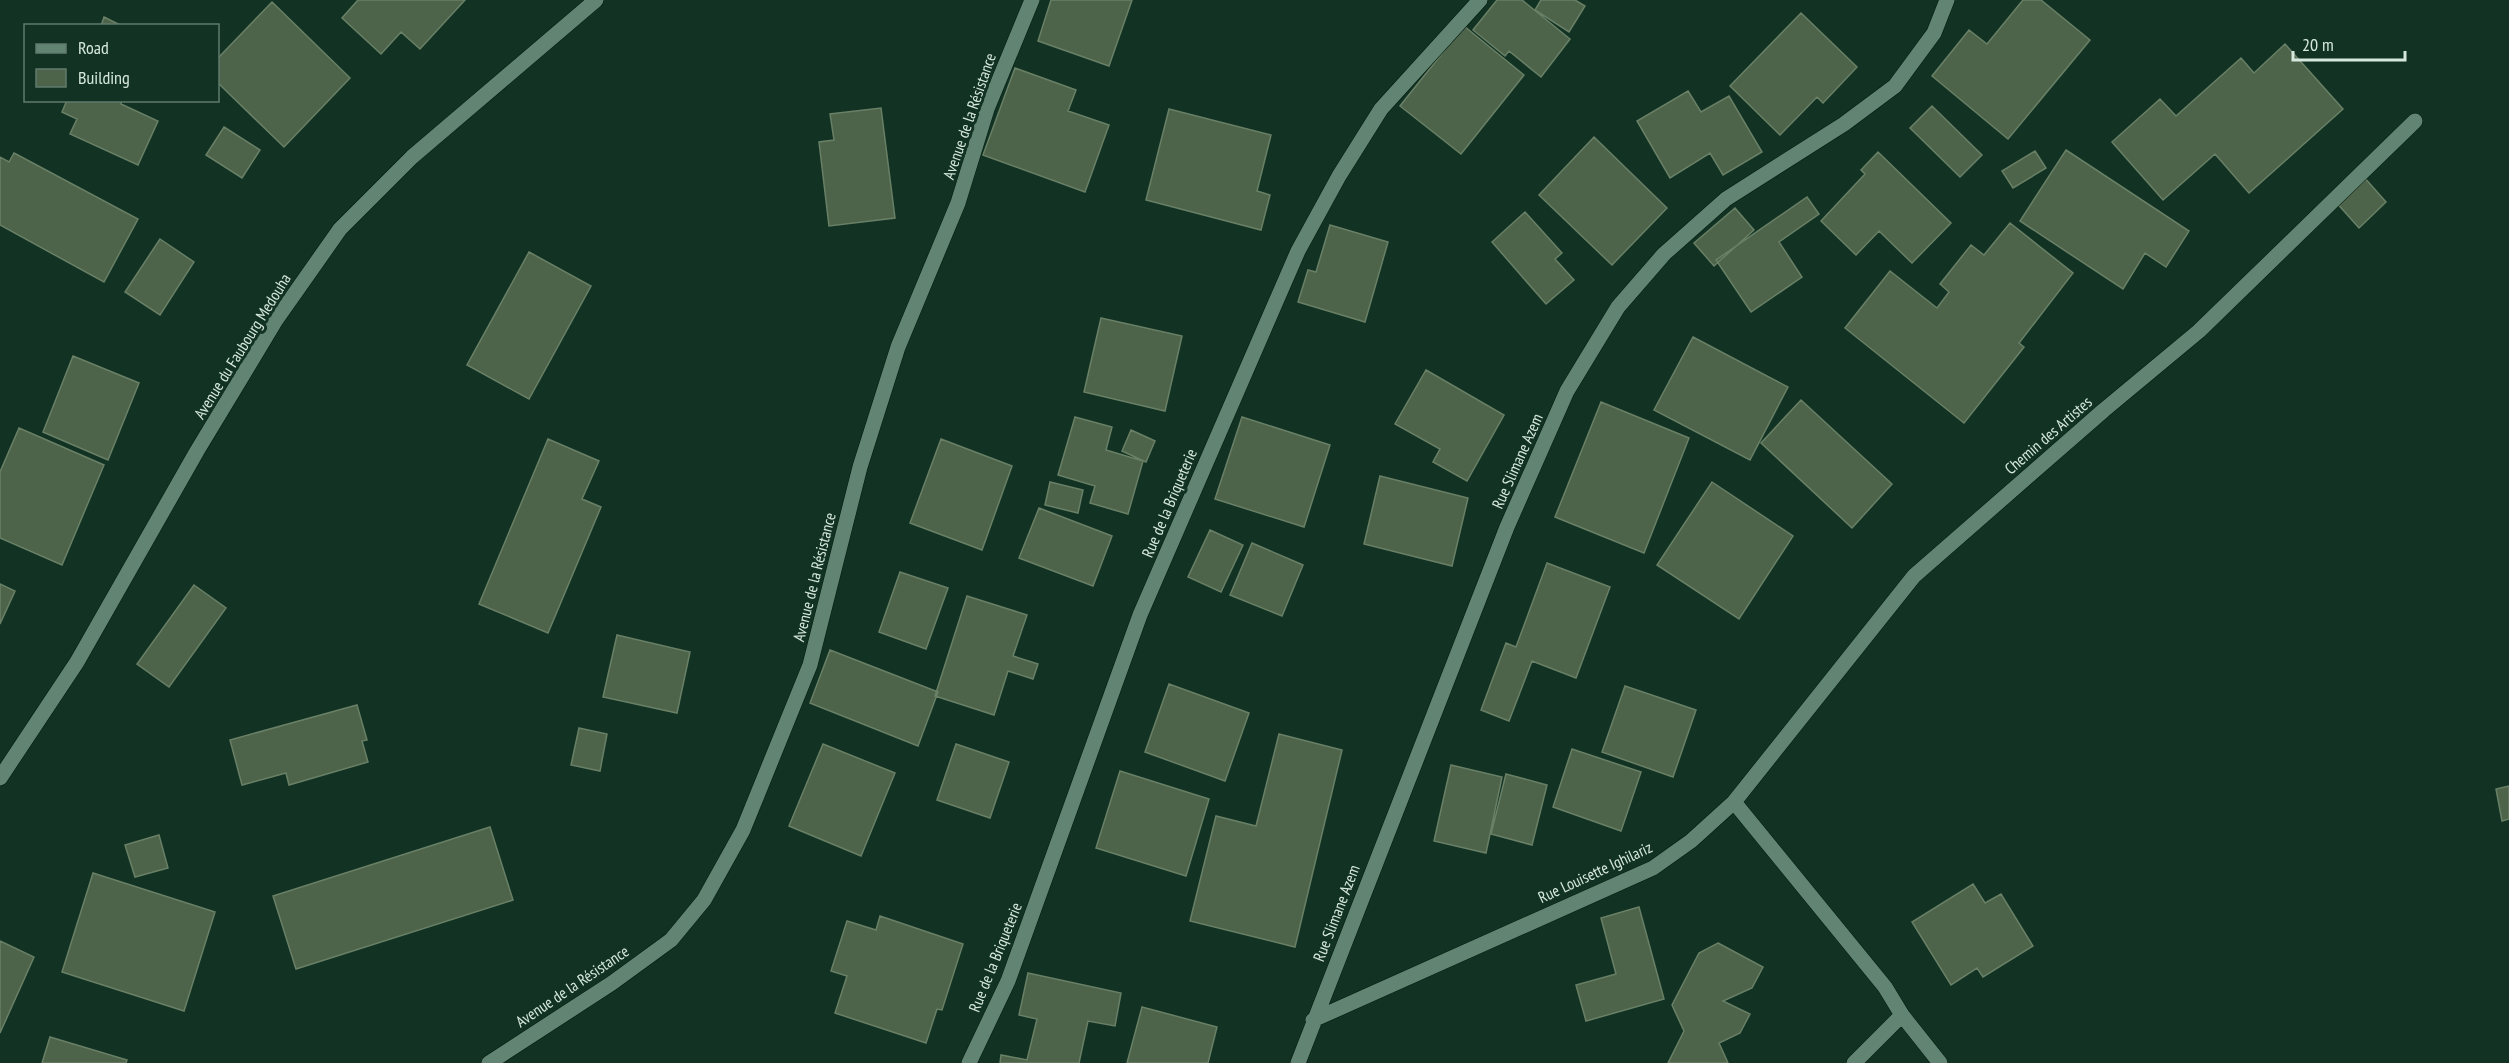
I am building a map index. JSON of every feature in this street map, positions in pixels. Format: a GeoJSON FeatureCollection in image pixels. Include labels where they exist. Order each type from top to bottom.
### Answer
{"type":"FeatureCollection","features":[{"type":"Feature","properties":{"kind":"street","name":"Avenue du Faubourg Medouha"},"geometry":{"type":"LineString","coordinates":[[0,778],[77,662],[197,451],[276,320],[340,229],[412,157],[596,0]]}},
{"type":"Feature","properties":{"kind":"street","name":"Avenue de la Résistance"},"geometry":{"type":"LineString","coordinates":[[489,1063],[612,983],[671,940],[704,900],[743,830],[810,665],[860,467],[898,347],[958,203],[987,109],[1032,0]]}},
{"type":"Feature","properties":{"kind":"street","name":"Rue de la Briqueterie"},"geometry":{"type":"LineString","coordinates":[[969,1063],[1008,981],[1140,615],[1298,251],[1339,176],[1381,109],[1480,0]]}},
{"type":"Feature","properties":{"kind":"street","name":"Rue Slimane Azem"},"geometry":{"type":"LineString","coordinates":[[1298,1063],[1507,527],[1567,391],[1612,316],[1664,254],[1726,199],[1844,124],[1895,86],[1934,33],[1947,0]]}},
{"type":"Feature","properties":{"kind":"street","name":"Chemin des Artistes"},"geometry":{"type":"LineString","coordinates":[[1734,802],[1914,576],[2104,410],[2199,331],[2415,121]]}},
{"type":"Feature","properties":{"kind":"street","name":"Rue Louisette Ighilariz"},"geometry":{"type":"LineString","coordinates":[[1313,1020],[1653,868],[1691,841],[1734,802]]}},
{"type":"Feature","properties":{"kind":"street"},"geometry":{"type":"LineString","coordinates":[[1734,802],[1885,987],[1902,1015],[1940,1063]]}},
{"type":"Feature","properties":{"kind":"street"},"geometry":{"type":"LineString","coordinates":[[1854,1063],[1902,1015]]}},
{"type":"Feature","properties":{"kind":"building"},"geometry":{"type":"Polygon","coordinates":[[[358,0],[465,0],[420,49],[401,32],[381,54],[342,18],[358,0]]]}},
{"type":"Feature","properties":{"kind":"building"},"geometry":{"type":"Polygon","coordinates":[[[1051,0],[1132,0],[1109,66],[1038,41],[1051,0]]]}},
{"type":"Feature","properties":{"kind":"building"},"geometry":{"type":"Polygon","coordinates":[[[1497,0],[1522,0],[1570,39],[1541,77],[1509,51],[1505,56],[1473,30],[1497,0]]]}},
{"type":"Feature","properties":{"kind":"building"},"geometry":{"type":"Polygon","coordinates":[[[1541,0],[1575,0],[1585,6],[1569,32],[1535,10],[1541,0]]]}},
{"type":"Feature","properties":{"kind":"building"},"geometry":{"type":"Polygon","coordinates":[[[2023,0],[2041,0],[2090,40],[2008,139],[1932,76],[1969,30],[1987,44],[2023,0]]]}},
{"type":"Feature","properties":{"kind":"building"},"geometry":{"type":"Polygon","coordinates":[[[272,2],[350,78],[284,147],[219,84],[219,57],[272,2]]]}},
{"type":"Feature","properties":{"kind":"building"},"geometry":{"type":"Polygon","coordinates":[[[1801,13],[1857,67],[1823,103],[1817,97],[1780,135],[1730,86],[1801,13]]]}},
{"type":"Feature","properties":{"kind":"building"},"geometry":{"type":"Polygon","coordinates":[[[104,17],[118,24],[102,24],[104,17]]]}},
{"type":"Feature","properties":{"kind":"building"},"geometry":{"type":"Polygon","coordinates":[[[1464,26],[1524,75],[1461,154],[1400,106],[1464,26]]]}},
{"type":"Feature","properties":{"kind":"building"},"geometry":{"type":"Polygon","coordinates":[[[2285,44],[2343,109],[2249,193],[2215,154],[2163,200],[2112,142],[2160,99],[2176,116],[2241,58],[2254,73],[2285,44]]]}},
{"type":"Feature","properties":{"kind":"building"},"geometry":{"type":"Polygon","coordinates":[[[1015,68],[1076,90],[1068,111],[1109,125],[1085,192],[983,155],[1015,68]]]}},
{"type":"Feature","properties":{"kind":"building"},"geometry":{"type":"Polygon","coordinates":[[[1688,91],[1701,112],[1729,96],[1762,152],[1723,175],[1710,153],[1670,178],[1637,121],[1688,91]]]}},
{"type":"Feature","properties":{"kind":"building"},"geometry":{"type":"Polygon","coordinates":[[[66,102],[122,102],[121,104],[158,121],[138,165],[70,134],[77,119],[62,112],[66,102]]]}},
{"type":"Feature","properties":{"kind":"building"},"geometry":{"type":"Polygon","coordinates":[[[1932,106],[1982,155],[1960,177],[1910,128],[1932,106]]]}},
{"type":"Feature","properties":{"kind":"building"},"geometry":{"type":"Polygon","coordinates":[[[881,108],[895,218],[829,226],[819,142],[834,140],[830,114],[881,108]]]}},
{"type":"Feature","properties":{"kind":"building"},"geometry":{"type":"Polygon","coordinates":[[[1169,109],[1271,135],[1257,191],[1270,195],[1261,230],[1146,200],[1169,109]]]}},
{"type":"Feature","properties":{"kind":"building"},"geometry":{"type":"Polygon","coordinates":[[[224,127],[260,150],[242,178],[206,155],[224,127]]]}},
{"type":"Feature","properties":{"kind":"building"},"geometry":{"type":"Polygon","coordinates":[[[1594,137],[1667,208],[1612,265],[1539,195],[1594,137]]]}},
{"type":"Feature","properties":{"kind":"building"},"geometry":{"type":"Polygon","coordinates":[[[2066,150],[2189,231],[2166,267],[2145,253],[2123,289],[2020,221],[2066,150]]]}},
{"type":"Feature","properties":{"kind":"building"},"geometry":{"type":"Polygon","coordinates":[[[2035,151],[2046,168],[2013,188],[2002,171],[2035,151]]]}},
{"type":"Feature","properties":{"kind":"building"},"geometry":{"type":"Polygon","coordinates":[[[1878,152],[1951,223],[1912,263],[1879,231],[1856,255],[1821,221],[1865,174],[1861,170],[1878,152]]]}},
{"type":"Feature","properties":{"kind":"building"},"geometry":{"type":"Polygon","coordinates":[[[14,153],[138,219],[104,282],[0,225],[0,157],[9,162],[14,153]]]}},
{"type":"Feature","properties":{"kind":"building"},"geometry":{"type":"Polygon","coordinates":[[[2363,176],[2386,202],[2359,228],[2335,201],[2363,176]]]}},
{"type":"Feature","properties":{"kind":"building"},"geometry":{"type":"Polygon","coordinates":[[[1807,197],[1819,214],[1779,242],[1802,277],[1751,312],[1716,260],[1807,197]]]}},
{"type":"Feature","properties":{"kind":"building"},"geometry":{"type":"Polygon","coordinates":[[[1735,208],[1754,230],[1714,266],[1694,243],[1735,208]]]}},
{"type":"Feature","properties":{"kind":"building"},"geometry":{"type":"Polygon","coordinates":[[[1525,212],[1562,253],[1555,259],[1574,280],[1546,304],[1492,242],[1525,212]]]}},
{"type":"Feature","properties":{"kind":"building"},"geometry":{"type":"Polygon","coordinates":[[[2010,223],[2073,273],[2019,343],[2024,347],[1964,423],[1845,328],[1890,271],[1937,308],[1949,292],[1940,284],[1971,245],[1984,255],[2010,223]]]}},
{"type":"Feature","properties":{"kind":"building"},"geometry":{"type":"Polygon","coordinates":[[[1330,225],[1388,242],[1365,322],[1298,302],[1308,270],[1316,272],[1330,225]]]}},
{"type":"Feature","properties":{"kind":"building"},"geometry":{"type":"Polygon","coordinates":[[[160,239],[194,262],[160,315],[125,292],[160,239]]]}},
{"type":"Feature","properties":{"kind":"building"},"geometry":{"type":"Polygon","coordinates":[[[529,252],[591,286],[529,399],[467,365],[529,252]]]}},
{"type":"Feature","properties":{"kind":"building"},"geometry":{"type":"Polygon","coordinates":[[[1101,318],[1182,336],[1165,411],[1084,392],[1101,318]]]}},
{"type":"Feature","properties":{"kind":"building"},"geometry":{"type":"Polygon","coordinates":[[[1693,337],[1788,387],[1750,460],[1654,410],[1693,337]]]}},
{"type":"Feature","properties":{"kind":"building"},"geometry":{"type":"Polygon","coordinates":[[[73,356],[139,383],[108,460],[43,432],[73,356]]]}},
{"type":"Feature","properties":{"kind":"building"},"geometry":{"type":"Polygon","coordinates":[[[1426,370],[1504,415],[1467,481],[1433,462],[1440,449],[1395,424],[1426,370]]]}},
{"type":"Feature","properties":{"kind":"building"},"geometry":{"type":"Polygon","coordinates":[[[1801,400],[1892,484],[1852,528],[1761,443],[1801,400]]]}},
{"type":"Feature","properties":{"kind":"building"},"geometry":{"type":"Polygon","coordinates":[[[1601,402],[1689,438],[1644,553],[1555,517],[1601,402]]]}},
{"type":"Feature","properties":{"kind":"building"},"geometry":{"type":"Polygon","coordinates":[[[1075,417],[1112,427],[1106,450],[1143,461],[1128,514],[1090,503],[1095,486],[1058,475],[1075,417]]]}},
{"type":"Feature","properties":{"kind":"building"},"geometry":{"type":"Polygon","coordinates":[[[1242,417],[1330,445],[1304,527],[1215,499],[1242,417]]]}},
{"type":"Feature","properties":{"kind":"building"},"geometry":{"type":"Polygon","coordinates":[[[19,428],[104,465],[62,565],[0,538],[0,472],[19,428]]]}},
{"type":"Feature","properties":{"kind":"building"},"geometry":{"type":"Polygon","coordinates":[[[1131,430],[1155,441],[1146,462],[1122,451],[1131,430]]]}},
{"type":"Feature","properties":{"kind":"building"},"geometry":{"type":"Polygon","coordinates":[[[548,439],[599,461],[582,499],[601,507],[548,633],[479,604],[548,439]]]}},
{"type":"Feature","properties":{"kind":"building"},"geometry":{"type":"Polygon","coordinates":[[[941,439],[1012,466],[982,550],[910,523],[941,439]]]}},
{"type":"Feature","properties":{"kind":"building"},"geometry":{"type":"Polygon","coordinates":[[[1380,476],[1468,498],[1452,566],[1364,544],[1380,476]]]}},
{"type":"Feature","properties":{"kind":"building"},"geometry":{"type":"Polygon","coordinates":[[[1050,482],[1083,490],[1078,513],[1045,505],[1050,482]]]}},
{"type":"Feature","properties":{"kind":"building"},"geometry":{"type":"Polygon","coordinates":[[[1712,482],[1793,536],[1739,619],[1657,565],[1712,482]]]}},
{"type":"Feature","properties":{"kind":"building"},"geometry":{"type":"Polygon","coordinates":[[[1039,508],[1112,536],[1093,586],[1019,558],[1039,508]]]}},
{"type":"Feature","properties":{"kind":"building"},"geometry":{"type":"Polygon","coordinates":[[[1210,530],[1243,545],[1221,592],[1188,577],[1210,530]]]}},
{"type":"Feature","properties":{"kind":"building"},"geometry":{"type":"Polygon","coordinates":[[[1252,543],[1303,565],[1282,616],[1230,595],[1252,543]]]}},
{"type":"Feature","properties":{"kind":"building"},"geometry":{"type":"Polygon","coordinates":[[[1547,563],[1610,587],[1576,678],[1532,661],[1509,721],[1481,710],[1506,643],[1516,647],[1547,563]]]}},
{"type":"Feature","properties":{"kind":"building"},"geometry":{"type":"Polygon","coordinates":[[[900,572],[948,588],[926,649],[879,632],[900,572]]]}},
{"type":"Feature","properties":{"kind":"building"},"geometry":{"type":"Polygon","coordinates":[[[0,584],[15,591],[0,624],[0,584]]]}},
{"type":"Feature","properties":{"kind":"building"},"geometry":{"type":"Polygon","coordinates":[[[194,585],[226,608],[169,687],[137,664],[194,585]]]}},
{"type":"Feature","properties":{"kind":"building"},"geometry":{"type":"Polygon","coordinates":[[[967,596],[1027,615],[1013,656],[1038,664],[1033,679],[1008,671],[994,715],[935,696],[967,596]]]}},
{"type":"Feature","properties":{"kind":"building"},"geometry":{"type":"Polygon","coordinates":[[[617,635],[690,652],[677,713],[603,697],[617,635]]]}},
{"type":"Feature","properties":{"kind":"building"},"geometry":{"type":"Polygon","coordinates":[[[830,650],[938,692],[918,746],[810,703],[830,650]]]}},
{"type":"Feature","properties":{"kind":"building"},"geometry":{"type":"Polygon","coordinates":[[[1169,684],[1249,713],[1225,781],[1145,752],[1169,684]]]}},
{"type":"Feature","properties":{"kind":"building"},"geometry":{"type":"Polygon","coordinates":[[[1625,686],[1696,710],[1673,777],[1602,752],[1625,686]]]}},
{"type":"Feature","properties":{"kind":"building"},"geometry":{"type":"Polygon","coordinates":[[[357,705],[367,740],[362,741],[368,762],[289,785],[286,773],[242,785],[230,740],[357,705]]]}},
{"type":"Feature","properties":{"kind":"building"},"geometry":{"type":"Polygon","coordinates":[[[579,728],[607,734],[600,771],[571,765],[579,728]]]}},
{"type":"Feature","properties":{"kind":"building"},"geometry":{"type":"Polygon","coordinates":[[[1279,734],[1342,750],[1295,947],[1190,921],[1216,816],[1256,826],[1279,734]]]}},
{"type":"Feature","properties":{"kind":"building"},"geometry":{"type":"Polygon","coordinates":[[[823,744],[895,773],[861,856],[789,826],[823,744]]]}},
{"type":"Feature","properties":{"kind":"building"},"geometry":{"type":"Polygon","coordinates":[[[956,744],[1009,762],[990,818],[937,800],[956,744]]]}},
{"type":"Feature","properties":{"kind":"building"},"geometry":{"type":"Polygon","coordinates":[[[1572,749],[1641,772],[1621,831],[1553,807],[1572,749]]]}},
{"type":"Feature","properties":{"kind":"building"},"geometry":{"type":"Polygon","coordinates":[[[1451,765],[1502,777],[1486,853],[1434,841],[1451,765]]]}},
{"type":"Feature","properties":{"kind":"building"},"geometry":{"type":"Polygon","coordinates":[[[1120,771],[1209,799],[1186,876],[1096,848],[1120,771]]]}},
{"type":"Feature","properties":{"kind":"building"},"geometry":{"type":"Polygon","coordinates":[[[1506,774],[1547,785],[1532,845],[1491,834],[1506,774]]]}},
{"type":"Feature","properties":{"kind":"building"},"geometry":{"type":"Polygon","coordinates":[[[2509,786],[2509,819],[2502,821],[2496,789],[2509,786]]]}},
{"type":"Feature","properties":{"kind":"building"},"geometry":{"type":"Polygon","coordinates":[[[490,827],[513,900],[296,969],[273,896],[490,827]]]}},
{"type":"Feature","properties":{"kind":"building"},"geometry":{"type":"Polygon","coordinates":[[[159,835],[168,868],[135,877],[125,845],[159,835]]]}},
{"type":"Feature","properties":{"kind":"building"},"geometry":{"type":"Polygon","coordinates":[[[93,873],[215,912],[184,1011],[62,972],[93,873]]]}},
{"type":"Feature","properties":{"kind":"building"},"geometry":{"type":"Polygon","coordinates":[[[1973,884],[1985,903],[2001,894],[2033,946],[1983,977],[1977,968],[1951,985],[1912,922],[1973,884]]]}},
{"type":"Feature","properties":{"kind":"building"},"geometry":{"type":"Polygon","coordinates":[[[1639,907],[1664,999],[1586,1021],[1576,985],[1616,974],[1601,918],[1639,907]]]}},
{"type":"Feature","properties":{"kind":"building"},"geometry":{"type":"Polygon","coordinates":[[[880,916],[963,944],[942,1010],[937,1009],[926,1043],[835,1013],[847,976],[831,971],[847,921],[876,930],[880,916]]]}},
{"type":"Feature","properties":{"kind":"building"},"geometry":{"type":"Polygon","coordinates":[[[0,941],[34,957],[0,1033],[0,941]]]}},
{"type":"Feature","properties":{"kind":"building"},"geometry":{"type":"Polygon","coordinates":[[[1718,943],[1763,967],[1752,988],[1723,1001],[1750,1014],[1740,1033],[1719,1043],[1728,1063],[1668,1063],[1684,1031],[1672,1005],[1699,953],[1718,943]]]}},
{"type":"Feature","properties":{"kind":"building"},"geometry":{"type":"Polygon","coordinates":[[[1028,973],[1121,993],[1115,1026],[1088,1021],[1079,1063],[1000,1063],[1001,1055],[1027,1060],[1037,1019],[1019,1015],[1028,973]]]}},
{"type":"Feature","properties":{"kind":"building"},"geometry":{"type":"Polygon","coordinates":[[[1142,1007],[1217,1027],[1208,1063],[1127,1063],[1142,1007]]]}},
{"type":"Feature","properties":{"kind":"building"},"geometry":{"type":"Polygon","coordinates":[[[50,1037],[127,1060],[126,1063],[42,1063],[50,1037]]]}}]}
